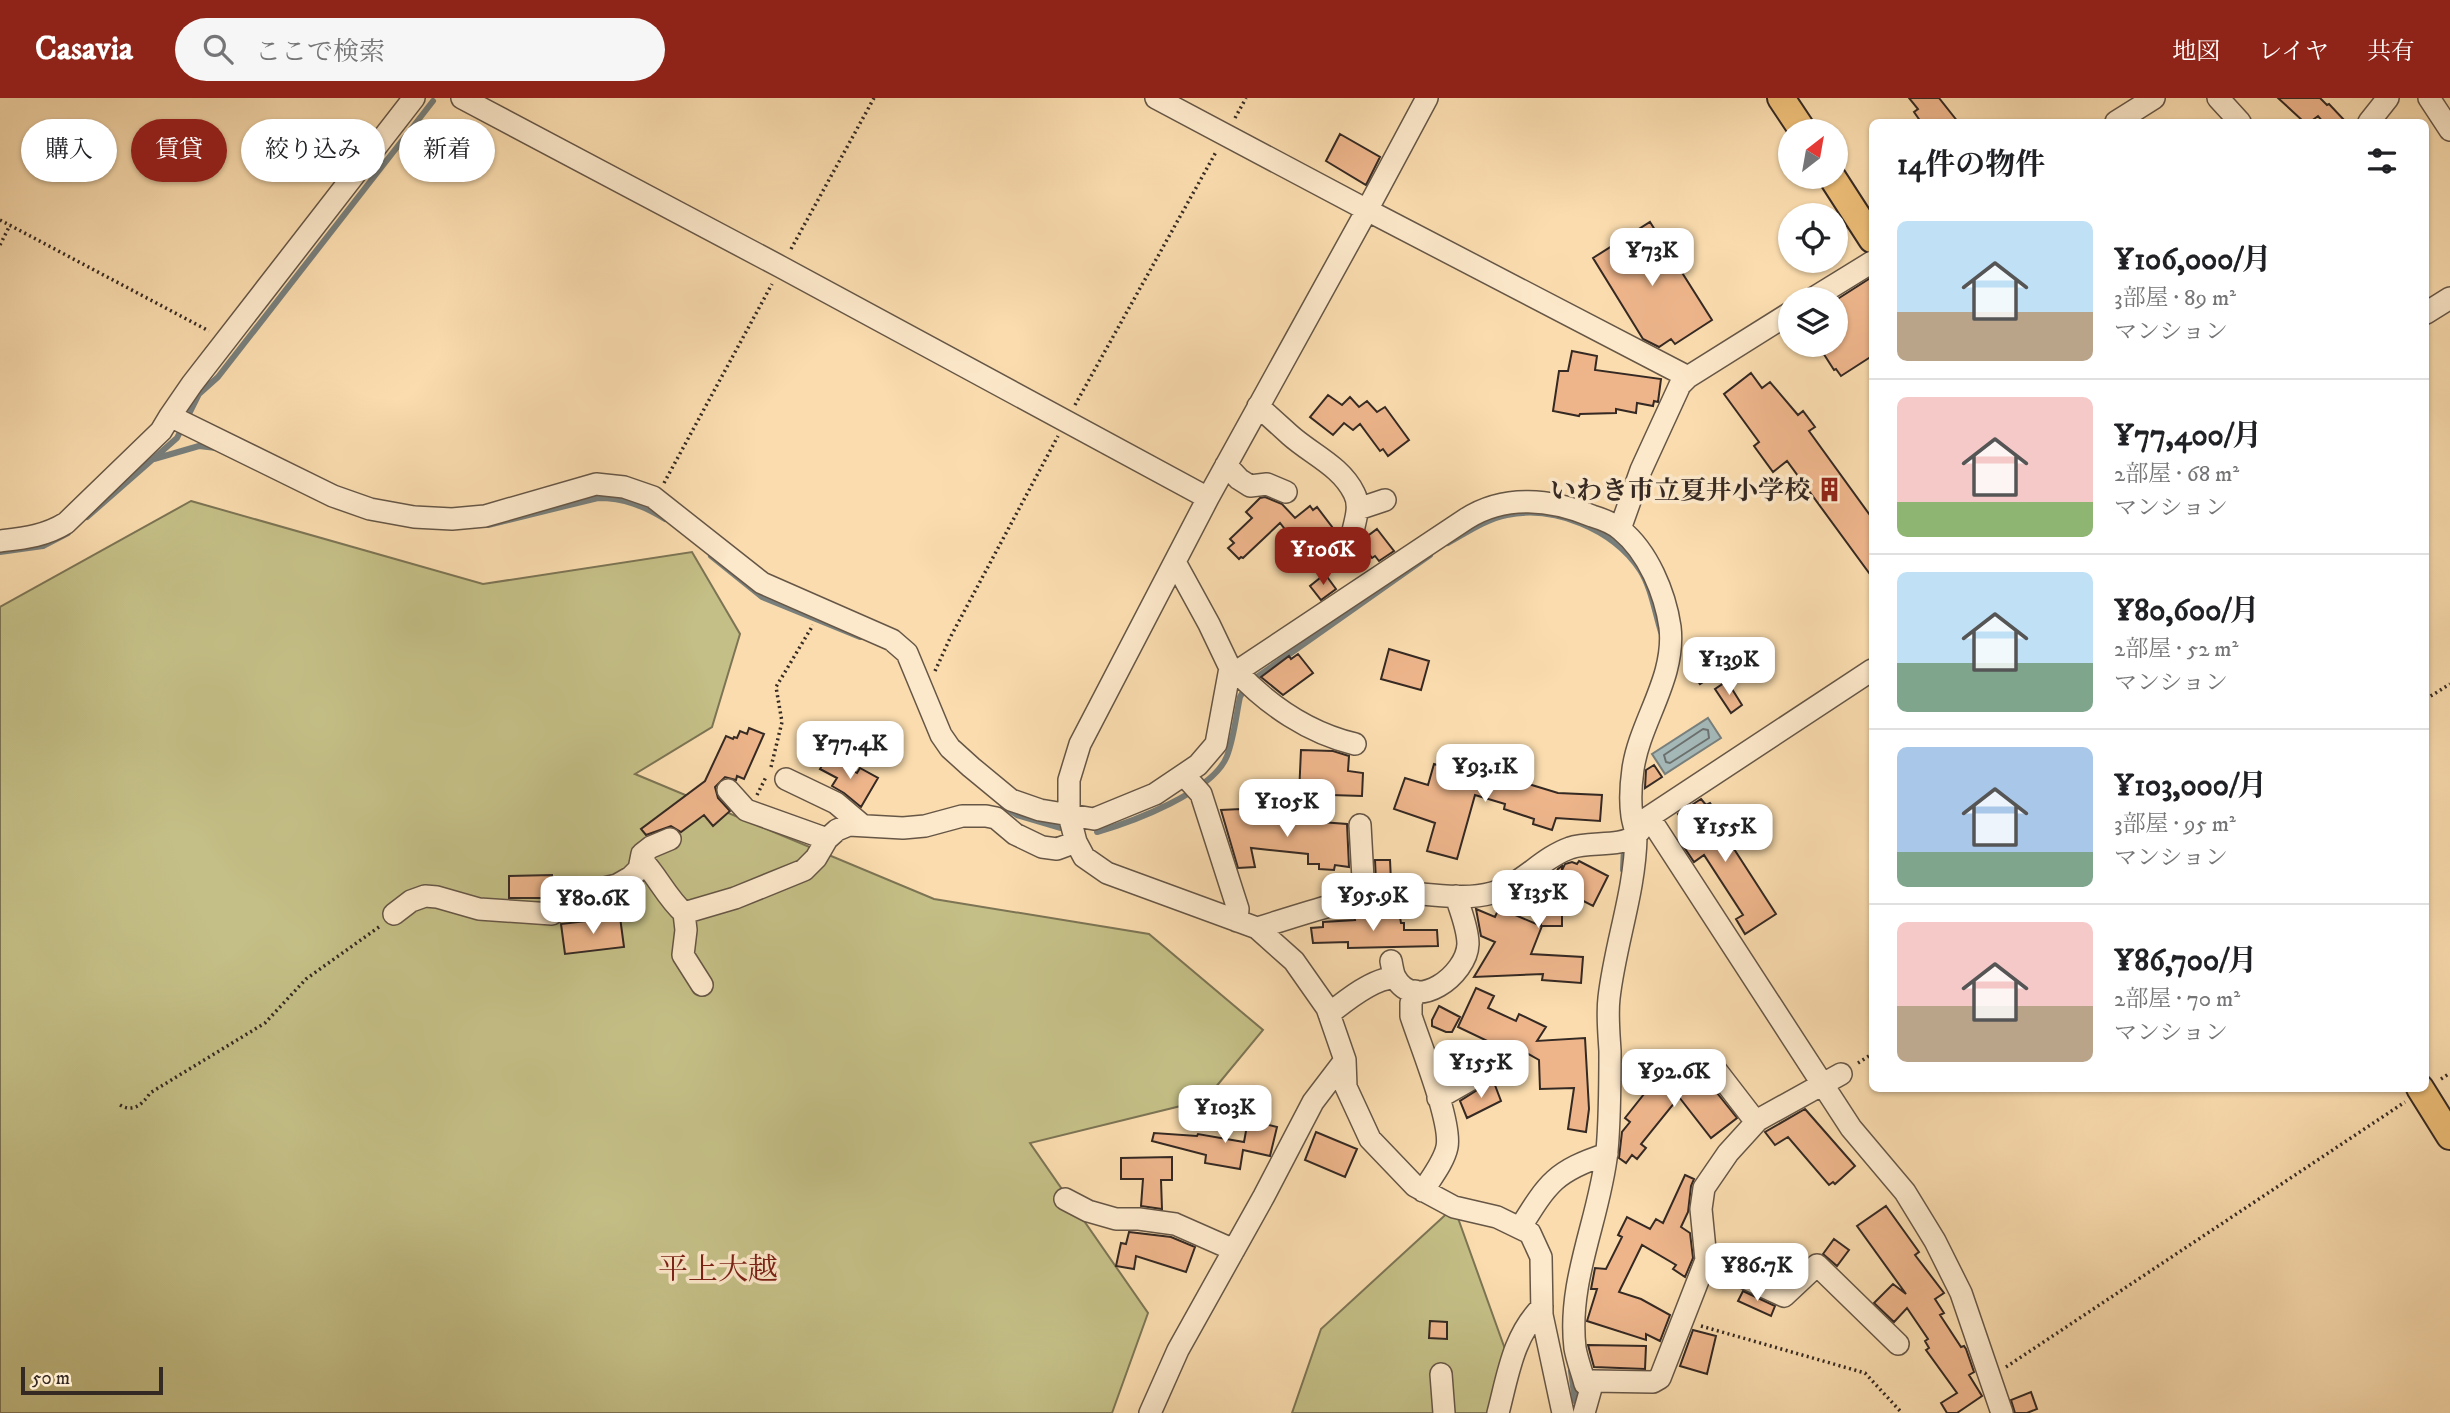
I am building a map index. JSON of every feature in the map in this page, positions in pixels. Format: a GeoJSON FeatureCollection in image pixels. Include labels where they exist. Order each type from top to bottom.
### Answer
{"type":"FeatureCollection","features":[{"type":"Feature","properties":{"kind":"main road"},"geometry":{"type":"LineString","coordinates":[[1782,98],[1795,119]]}},
{"type":"Feature","properties":{"kind":"main road"},"geometry":{"type":"LineString","coordinates":[[1840,189],[1869,234]]}},
{"type":"Feature","properties":{"kind":"main road"},"geometry":{"type":"LineString","coordinates":[[2421,1092],[2450,1136]]}},
{"type":"Feature","properties":{"kind":"street"},"geometry":{"type":"LineString","coordinates":[[0,541],[34,537],[66,523],[161,431],[181,421],[226,340],[414,98]]}},
{"type":"Feature","properties":{"kind":"street"},"geometry":{"type":"LineString","coordinates":[[462,98],[1208,498]]}},
{"type":"Feature","properties":{"kind":"street"},"geometry":{"type":"LineString","coordinates":[[1156,98],[1688,377]]}},
{"type":"Feature","properties":{"kind":"street"},"geometry":{"type":"LineString","coordinates":[[1427,98],[1208,498],[1080,744],[1069,780],[1069,815],[1076,842],[1084,858],[1107,873],[1247,925],[1294,961],[1329,1014],[1345,1060],[1346,1087],[1370,1139],[1423,1191],[1454,1207],[1497,1217],[1530,1233],[1541,1257],[1542,1307],[1555,1359],[1563,1413]]}},
{"type":"Feature","properties":{"kind":"street"},"geometry":{"type":"LineString","coordinates":[[2121,119],[2154,98]]}},
{"type":"Feature","properties":{"kind":"street"},"geometry":{"type":"LineString","coordinates":[[2218,98],[2237,119]]}},
{"type":"Feature","properties":{"kind":"street"},"geometry":{"type":"LineString","coordinates":[[2371,119],[2388,98]]}},
{"type":"Feature","properties":{"kind":"street"},"geometry":{"type":"LineString","coordinates":[[2430,98],[2450,130]]}},
{"type":"Feature","properties":{"kind":"street"},"geometry":{"type":"LineString","coordinates":[[1831,287],[1869,264]]}},
{"type":"Feature","properties":{"kind":"street"},"geometry":{"type":"LineString","coordinates":[[2429,311],[2450,298]]}},
{"type":"Feature","properties":{"kind":"street"},"geometry":{"type":"LineString","coordinates":[[1620,529],[1645,459],[1674,395],[1688,377],[1778,321]]}},
{"type":"Feature","properties":{"kind":"street"},"geometry":{"type":"LineString","coordinates":[[1258,406],[1292,436],[1334,467],[1355,494],[1358,509],[1352,535]]}},
{"type":"Feature","properties":{"kind":"street"},"geometry":{"type":"LineString","coordinates":[[181,421],[333,496],[370,509],[414,517],[452,519],[485,516],[596,484],[624,487],[653,497],[762,583],[892,640],[907,653],[941,735],[950,748],[1011,800],[1040,810],[1094,819],[1155,794],[1193,785]]}},
{"type":"Feature","properties":{"kind":"street"},"geometry":{"type":"LineString","coordinates":[[1226,466],[1250,486],[1267,484],[1286,492]]}},
{"type":"Feature","properties":{"kind":"street"},"geometry":{"type":"LineString","coordinates":[[1358,509],[1385,500]]}},
{"type":"Feature","properties":{"kind":"street"},"geometry":{"type":"LineString","coordinates":[[1247,925],[1238,909],[1193,785],[1198,765],[1216,744],[1241,679],[1477,512],[1521,501],[1553,503],[1588,514],[1620,529],[1644,558],[1657,580],[1670,628],[1667,669],[1632,771],[1629,900],[1614,963],[1609,1001],[1611,1092],[1575,1299],[1576,1351],[1585,1384],[1584,1413]]}},
{"type":"Feature","properties":{"kind":"street"},"geometry":{"type":"LineString","coordinates":[[1175,562],[1225,655],[1241,679],[1260,696],[1312,729],[1355,744]]}},
{"type":"Feature","properties":{"kind":"street"},"geometry":{"type":"LineString","coordinates":[[1247,925],[1364,897],[1395,893],[1475,896],[1518,882],[1542,862],[1571,847],[1629,838],[1649,817],[1869,672]]}},
{"type":"Feature","properties":{"kind":"street"},"geometry":{"type":"LineString","coordinates":[[786,779],[836,803],[862,825]]}},
{"type":"Feature","properties":{"kind":"street"},"geometry":{"type":"LineString","coordinates":[[728,790],[743,808],[827,839]]}},
{"type":"Feature","properties":{"kind":"street"},"geometry":{"type":"LineString","coordinates":[[684,913],[735,898],[804,870],[816,858],[827,839],[837,830],[849,825],[902,828],[925,826],[962,816],[986,816],[996,818],[1015,834],[1042,848],[1057,849],[1076,842]]}},
{"type":"Feature","properties":{"kind":"street"},"geometry":{"type":"LineString","coordinates":[[1649,817],[1832,1079],[1851,1128],[1905,1192],[1935,1241],[1961,1293],[2002,1413]]}},
{"type":"Feature","properties":{"kind":"street"},"geometry":{"type":"LineString","coordinates":[[1360,825],[1364,897]]}},
{"type":"Feature","properties":{"kind":"street"},"geometry":{"type":"LineString","coordinates":[[394,914],[411,901],[425,896],[479,909],[552,914],[575,895],[617,885],[631,877],[639,869],[642,854],[670,839]]}},
{"type":"Feature","properties":{"kind":"street"},"geometry":{"type":"LineString","coordinates":[[642,860],[655,874],[673,903],[684,913],[687,930],[683,955],[702,985]]}},
{"type":"Feature","properties":{"kind":"street"},"geometry":{"type":"LineString","coordinates":[[1329,1014],[1393,970],[1411,991],[1426,991],[1441,986],[1459,966],[1468,943],[1456,896]]}},
{"type":"Feature","properties":{"kind":"street"},"geometry":{"type":"LineString","coordinates":[[1415,991],[1410,1016],[1448,1136],[1447,1149],[1423,1191]]}},
{"type":"Feature","properties":{"kind":"street"},"geometry":{"type":"LineString","coordinates":[[1150,1413],[1178,1350],[1313,1102],[1345,1060]]}},
{"type":"Feature","properties":{"kind":"street"},"geometry":{"type":"LineString","coordinates":[[1709,1061],[1756,1122]]}},
{"type":"Feature","properties":{"kind":"street"},"geometry":{"type":"LineString","coordinates":[[1438,1098],[1482,1073]]}},
{"type":"Feature","properties":{"kind":"street"},"geometry":{"type":"LineString","coordinates":[[1585,1384],[1593,1381],[1653,1382],[1660,1378],[1706,1260],[1701,1209],[1704,1188],[1728,1153],[1756,1122],[1832,1079]]}},
{"type":"Feature","properties":{"kind":"street"},"geometry":{"type":"LineString","coordinates":[[1520,1228],[1544,1189],[1560,1174],[1600,1156]]}},
{"type":"Feature","properties":{"kind":"street"},"geometry":{"type":"LineString","coordinates":[[1065,1199],[1087,1211],[1116,1219],[1175,1224],[1234,1250]]}},
{"type":"Feature","properties":{"kind":"street"},"geometry":{"type":"LineString","coordinates":[[1706,1260],[1784,1296],[1817,1265],[1898,1344]]}},
{"type":"Feature","properties":{"kind":"street"},"geometry":{"type":"LineString","coordinates":[[1498,1413],[1510,1363],[1523,1329],[1542,1307]]}},
{"type":"Feature","properties":{"kind":"street"},"geometry":{"type":"LineString","coordinates":[[1555,1359],[1585,1384]]}},
{"type":"Feature","properties":{"kind":"street"},"geometry":{"type":"LineString","coordinates":[[1441,1374],[1444,1413]]}},
{"type":"Feature","properties":{"kind":"path"},"geometry":{"type":"LineString","coordinates":[[662,486],[874,98]]}},
{"type":"Feature","properties":{"kind":"path"},"geometry":{"type":"LineString","coordinates":[[0,220],[226,340]]}},
{"type":"Feature","properties":{"kind":"path"},"geometry":{"type":"LineString","coordinates":[[0,245],[10,225]]}},
{"type":"Feature","properties":{"kind":"path"},"geometry":{"type":"LineString","coordinates":[[743,808],[756,797],[770,769],[779,741],[782,717],[776,687],[813,624]]}},
{"type":"Feature","properties":{"kind":"path"},"geometry":{"type":"LineString","coordinates":[[2429,697],[2450,684]]}},
{"type":"Feature","properties":{"kind":"path"},"geometry":{"type":"LineString","coordinates":[[120,1105],[135,1108],[144,1102],[150,1093],[265,1023],[306,979],[394,914]]}},
{"type":"Feature","properties":{"kind":"path"},"geometry":{"type":"LineString","coordinates":[[1990,1378],[2417,1092]]}},
{"type":"Feature","properties":{"kind":"path"},"geometry":{"type":"LineString","coordinates":[[1682,1321],[1865,1373],[1902,1413]]}},
{"type":"Feature","properties":{"kind":"shaded area"},"geometry":{"type":"Polygon","coordinates":[[[191,501],[483,584],[692,552],[740,634],[712,727],[635,774],[934,899],[1149,934],[1263,1030],[1205,1100],[1030,1143],[1148,1313],[1112,1413],[0,1413],[0,607],[191,501]]]}},
{"type":"Feature","properties":{"kind":"shaded area"},"geometry":{"type":"Polygon","coordinates":[[[1454,1207],[1510,1363],[1503,1413],[1292,1413],[1321,1329],[1454,1207]]]}},
{"type":"Feature","properties":{"kind":"water"},"geometry":{"type":"Polygon","coordinates":[[[1708,718],[1721,738],[1665,774],[1652,754],[1708,718]]]}},
{"type":"Feature","properties":{"kind":"building"},"geometry":{"type":"Polygon","coordinates":[[[1909,98],[1939,98],[1956,119],[1919,119],[1914,112],[1918,109],[1909,98]]]}},
{"type":"Feature","properties":{"kind":"building"},"geometry":{"type":"Polygon","coordinates":[[[2278,98],[2320,98],[2343,119],[2320,119],[2318,116],[2314,119],[2301,119],[2278,98]]]}},
{"type":"Feature","properties":{"kind":"building"},"geometry":{"type":"Polygon","coordinates":[[[1340,134],[1380,157],[1366,185],[1326,161],[1340,134]]]}},
{"type":"Feature","properties":{"kind":"building"},"geometry":{"type":"Polygon","coordinates":[[[1650,222],[1712,320],[1675,344],[1671,339],[1659,347],[1643,339],[1593,258],[1650,222]]]}},
{"type":"Feature","properties":{"kind":"building"},"geometry":{"type":"Polygon","coordinates":[[[1869,279],[1869,358],[1841,376],[1826,357],[1848,357],[1848,292],[1869,279]]]}},
{"type":"Feature","properties":{"kind":"building"},"geometry":{"type":"Polygon","coordinates":[[[1572,351],[1597,356],[1595,370],[1661,379],[1658,402],[1654,401],[1653,406],[1637,403],[1636,413],[1616,409],[1616,413],[1579,416],[1553,411],[1559,371],[1568,371],[1572,351]]]}},
{"type":"Feature","properties":{"kind":"building","name":"いわき市立夏井小学校"},"geometry":{"type":"Polygon","coordinates":[[[1751,373],[1762,388],[1770,382],[1798,415],[1803,411],[1815,427],[1809,431],[1869,514],[1869,573],[1787,461],[1773,472],[1754,446],[1759,442],[1724,394],[1751,373]]]}},
{"type":"Feature","properties":{"kind":"building"},"geometry":{"type":"Polygon","coordinates":[[[1328,395],[1342,405],[1350,397],[1359,407],[1367,401],[1377,412],[1385,407],[1409,440],[1388,456],[1383,449],[1380,451],[1360,424],[1353,430],[1344,423],[1333,435],[1310,417],[1328,395]]]}},
{"type":"Feature","properties":{"kind":"building"},"geometry":{"type":"Polygon","coordinates":[[[1265,497],[1282,504],[1295,518],[1310,506],[1313,510],[1317,507],[1351,551],[1321,575],[1280,523],[1239,559],[1228,548],[1234,543],[1230,539],[1252,518],[1246,512],[1260,498],[1265,497]]]}},
{"type":"Feature","properties":{"kind":"building"},"geometry":{"type":"Polygon","coordinates":[[[1377,529],[1394,551],[1379,561],[1375,556],[1372,558],[1362,544],[1365,538],[1377,529]]]}},
{"type":"Feature","properties":{"kind":"building"},"geometry":{"type":"Polygon","coordinates":[[[1325,574],[1336,589],[1321,600],[1310,586],[1325,574]]]}},
{"type":"Feature","properties":{"kind":"building"},"geometry":{"type":"Polygon","coordinates":[[[1389,649],[1429,661],[1421,690],[1381,679],[1389,649]]]}},
{"type":"Feature","properties":{"kind":"building"},"geometry":{"type":"Polygon","coordinates":[[[1298,654],[1313,673],[1283,695],[1261,677],[1289,656],[1291,659],[1298,654]]]}},
{"type":"Feature","properties":{"kind":"building"},"geometry":{"type":"Polygon","coordinates":[[[1699,657],[1712,676],[1700,684],[1687,665],[1699,657]]]}},
{"type":"Feature","properties":{"kind":"building"},"geometry":{"type":"Polygon","coordinates":[[[1727,681],[1742,705],[1731,713],[1715,689],[1727,681]]]}},
{"type":"Feature","properties":{"kind":"building"},"geometry":{"type":"Polygon","coordinates":[[[749,728],[764,734],[744,779],[737,776],[736,780],[725,777],[715,787],[718,798],[730,811],[713,826],[704,815],[681,832],[671,826],[646,835],[641,829],[705,781],[726,736],[737,738],[740,731],[747,734],[749,728]]]}},
{"type":"Feature","properties":{"kind":"building"},"geometry":{"type":"Polygon","coordinates":[[[1301,750],[1333,751],[1349,756],[1348,771],[1363,773],[1362,796],[1299,794],[1301,750]]]}},
{"type":"Feature","properties":{"kind":"building"},"geometry":{"type":"Polygon","coordinates":[[[828,756],[857,773],[860,768],[878,778],[861,807],[832,786],[837,778],[820,769],[828,756]]]}},
{"type":"Feature","properties":{"kind":"building"},"geometry":{"type":"Polygon","coordinates":[[[1434,764],[1479,779],[1481,774],[1497,778],[1499,775],[1558,793],[1602,795],[1600,821],[1556,818],[1552,830],[1533,824],[1534,819],[1504,809],[1505,804],[1475,795],[1457,859],[1427,851],[1435,823],[1394,809],[1405,778],[1428,785],[1434,764]]]}},
{"type":"Feature","properties":{"kind":"building"},"geometry":{"type":"Polygon","coordinates":[[[1654,765],[1662,777],[1645,788],[1646,770],[1654,765]]]}},
{"type":"Feature","properties":{"kind":"building"},"geometry":{"type":"Polygon","coordinates":[[[1701,799],[1706,805],[1710,803],[1718,815],[1714,818],[1776,914],[1745,934],[1736,919],[1743,915],[1704,855],[1694,862],[1682,844],[1693,836],[1678,814],[1701,799]]]}},
{"type":"Feature","properties":{"kind":"building"},"geometry":{"type":"Polygon","coordinates":[[[1241,809],[1241,816],[1347,824],[1349,867],[1335,865],[1334,870],[1319,869],[1319,864],[1308,864],[1308,854],[1251,848],[1255,867],[1238,868],[1221,810],[1241,809]]]}},
{"type":"Feature","properties":{"kind":"building"},"geometry":{"type":"Polygon","coordinates":[[[1375,860],[1390,860],[1391,881],[1376,882],[1375,860]]]}},
{"type":"Feature","properties":{"kind":"building"},"geometry":{"type":"Polygon","coordinates":[[[1579,861],[1608,876],[1593,906],[1562,890],[1562,926],[1542,926],[1531,954],[1583,957],[1581,983],[1542,980],[1543,974],[1474,977],[1495,942],[1481,936],[1476,909],[1495,917],[1499,908],[1541,926],[1542,890],[1547,890],[1558,869],[1562,866],[1562,870],[1565,864],[1577,864],[1579,861]]]}},
{"type":"Feature","properties":{"kind":"building"},"geometry":{"type":"Polygon","coordinates":[[[552,875],[553,896],[550,898],[509,898],[509,876],[552,875]]]}},
{"type":"Feature","properties":{"kind":"building"},"geometry":{"type":"Polygon","coordinates":[[[1354,915],[1400,917],[1404,930],[1437,930],[1438,946],[1348,948],[1348,942],[1313,943],[1311,928],[1323,927],[1323,922],[1355,920],[1354,915]]]}},
{"type":"Feature","properties":{"kind":"building"},"geometry":{"type":"Polygon","coordinates":[[[620,917],[624,947],[565,954],[561,924],[620,917]]]}},
{"type":"Feature","properties":{"kind":"building"},"geometry":{"type":"Polygon","coordinates":[[[1476,988],[1494,996],[1488,1008],[1516,1021],[1519,1014],[1546,1027],[1537,1041],[1585,1038],[1589,1109],[1586,1132],[1568,1129],[1574,1088],[1540,1089],[1539,1060],[1509,1043],[1506,1050],[1458,1027],[1476,988]]]}},
{"type":"Feature","properties":{"kind":"building"},"geometry":{"type":"Polygon","coordinates":[[[1439,1006],[1460,1017],[1452,1032],[1432,1026],[1439,1006]]]}},
{"type":"Feature","properties":{"kind":"building"},"geometry":{"type":"Polygon","coordinates":[[[1686,1064],[1700,1081],[1705,1078],[1737,1118],[1711,1138],[1679,1097],[1641,1144],[1646,1148],[1637,1159],[1632,1155],[1626,1163],[1619,1158],[1622,1132],[1630,1122],[1625,1118],[1656,1079],[1658,1082],[1671,1068],[1675,1073],[1686,1064]]]}},
{"type":"Feature","properties":{"kind":"building"},"geometry":{"type":"Polygon","coordinates":[[[1493,1080],[1501,1101],[1467,1118],[1460,1101],[1493,1080]]]}},
{"type":"Feature","properties":{"kind":"building"},"geometry":{"type":"Polygon","coordinates":[[[1805,1109],[1855,1166],[1835,1184],[1833,1182],[1829,1185],[1788,1137],[1775,1145],[1765,1132],[1805,1109]]]}},
{"type":"Feature","properties":{"kind":"building"},"geometry":{"type":"Polygon","coordinates":[[[1248,1120],[1277,1127],[1270,1156],[1243,1150],[1240,1169],[1205,1163],[1206,1155],[1152,1141],[1154,1133],[1198,1134],[1244,1142],[1248,1120]]]}},
{"type":"Feature","properties":{"kind":"building"},"geometry":{"type":"Polygon","coordinates":[[[1316,1132],[1357,1149],[1345,1177],[1305,1160],[1316,1132]]]}},
{"type":"Feature","properties":{"kind":"building"},"geometry":{"type":"Polygon","coordinates":[[[1172,1157],[1172,1180],[1161,1180],[1162,1209],[1141,1206],[1143,1179],[1121,1179],[1121,1158],[1172,1157]]]}},
{"type":"Feature","properties":{"kind":"building"},"geometry":{"type":"Polygon","coordinates":[[[1685,1175],[1694,1179],[1688,1212],[1681,1227],[1690,1233],[1693,1258],[1685,1277],[1673,1269],[1676,1265],[1642,1245],[1619,1292],[1641,1299],[1670,1315],[1660,1341],[1646,1334],[1646,1340],[1587,1321],[1597,1289],[1591,1289],[1595,1268],[1606,1269],[1622,1237],[1618,1235],[1627,1217],[1650,1229],[1656,1219],[1663,1223],[1685,1175]]]}},
{"type":"Feature","properties":{"kind":"building"},"geometry":{"type":"Polygon","coordinates":[[[1886,1206],[1919,1252],[1915,1255],[1944,1293],[1935,1299],[1944,1313],[1940,1315],[1961,1347],[1966,1349],[1974,1372],[1969,1375],[1982,1396],[1957,1413],[1947,1413],[1941,1403],[1957,1393],[1926,1350],[1929,1348],[1925,1341],[1928,1339],[1907,1308],[1894,1322],[1874,1303],[1893,1284],[1906,1294],[1857,1226],[1886,1206]]]}},
{"type":"Feature","properties":{"kind":"building"},"geometry":{"type":"Polygon","coordinates":[[[1129,1232],[1171,1237],[1195,1247],[1186,1272],[1136,1256],[1134,1269],[1116,1266],[1121,1243],[1126,1244],[1129,1232]]]}},
{"type":"Feature","properties":{"kind":"building"},"geometry":{"type":"Polygon","coordinates":[[[1834,1239],[1849,1250],[1837,1266],[1823,1254],[1834,1239]]]}},
{"type":"Feature","properties":{"kind":"building"},"geometry":{"type":"Polygon","coordinates":[[[1743,1291],[1775,1306],[1771,1316],[1738,1301],[1743,1291]]]}},
{"type":"Feature","properties":{"kind":"building"},"geometry":{"type":"Polygon","coordinates":[[[1430,1321],[1447,1322],[1447,1339],[1429,1338],[1430,1321]]]}},
{"type":"Feature","properties":{"kind":"building"},"geometry":{"type":"Polygon","coordinates":[[[1693,1330],[1716,1336],[1707,1374],[1680,1366],[1693,1330]]]}},
{"type":"Feature","properties":{"kind":"building"},"geometry":{"type":"Polygon","coordinates":[[[1588,1345],[1646,1346],[1645,1369],[1594,1367],[1588,1345]]]}},
{"type":"Feature","properties":{"kind":"building"},"geometry":{"type":"Polygon","coordinates":[[[2031,1392],[2037,1409],[2027,1413],[2015,1413],[2011,1400],[2031,1392]]]}},
{"type":"Feature","properties":{"kind":"waterway"},"geometry":{"type":"LineString","coordinates":[[87,517],[177,438],[199,394],[218,377],[433,101]]}},
{"type":"Feature","properties":{"kind":"waterway"},"geometry":{"type":"LineString","coordinates":[[154,459],[199,446],[216,448]]}},
{"type":"Feature","properties":{"kind":"waterway"},"geometry":{"type":"LineString","coordinates":[[488,525],[598,498],[633,504],[665,519]]}},
{"type":"Feature","properties":{"kind":"waterway"},"geometry":{"type":"LineString","coordinates":[[1448,543],[1484,523],[1507,515],[1544,514],[1581,523],[1614,543],[1640,570],[1650,592],[1661,632]]}},
{"type":"Feature","properties":{"kind":"waterway"},"geometry":{"type":"LineString","coordinates":[[0,552],[43,546],[68,533]]}},
{"type":"Feature","properties":{"kind":"waterway"},"geometry":{"type":"LineString","coordinates":[[1097,832],[1170,804],[1206,782],[1227,756],[1240,697],[1245,688],[1430,555]]}},
{"type":"Feature","properties":{"kind":"waterway"},"geometry":{"type":"LineString","coordinates":[[711,556],[762,597],[860,637]]}},
{"type":"Feature","properties":{"kind":"waterway"},"geometry":{"type":"LineString","coordinates":[[1003,806],[1017,815],[1061,828]]}},
{"type":"Feature","properties":{"kind":"waterway"},"geometry":{"type":"LineString","coordinates":[[1623,870],[1624,846]]}},
{"type":"Feature","properties":{"kind":"waterway"},"geometry":{"type":"LineString","coordinates":[[1571,1371],[1575,1401]]}},
{"type":"Feature","properties":{"kind":"place","name":"いわき市立夏井小学校"},"geometry":{"type":"Point","coordinates":[1830,490]}},
{"type":"Feature","properties":{"kind":"district","name":"平上大越"},"geometry":{"type":"Point","coordinates":[718,1269]}}]}
